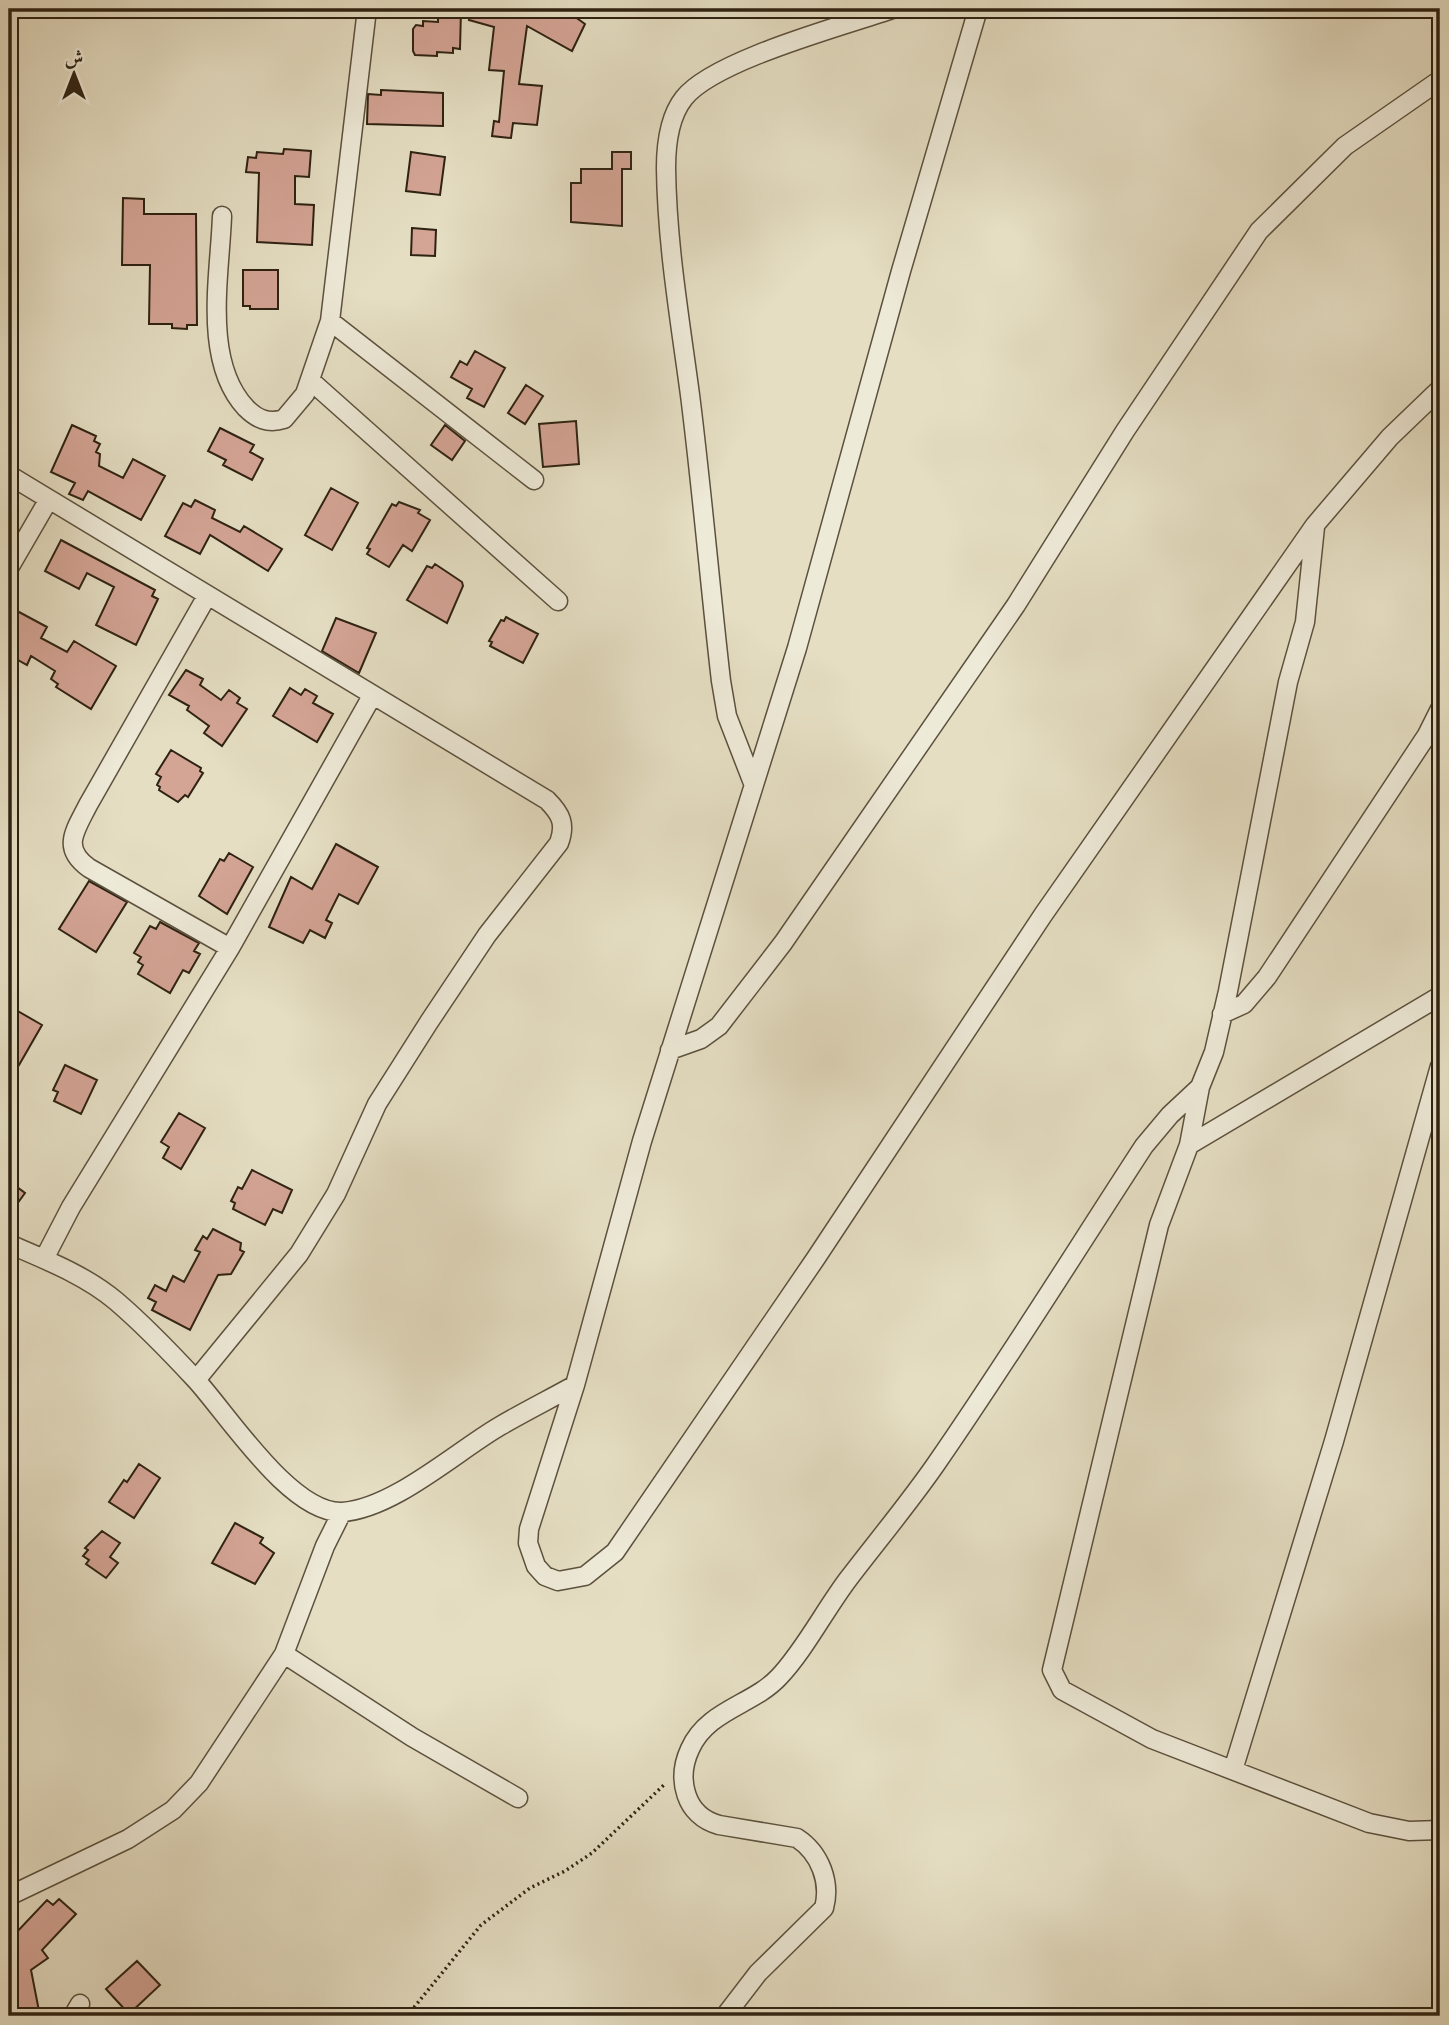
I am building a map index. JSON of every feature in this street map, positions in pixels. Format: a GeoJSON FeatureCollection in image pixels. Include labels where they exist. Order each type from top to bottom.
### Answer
{"type":"FeatureCollection","features":[{"type":"Feature","properties":{"kind":"street"},"geometry":{"type":"LineString","coordinates":[[222,216],[218,338],[226,379],[250,412],[266,421],[275,422],[292,413],[301,403],[330,321],[367,9]]}},
{"type":"Feature","properties":{"kind":"street"},"geometry":{"type":"LineString","coordinates":[[753,783],[727,716],[721,681],[690,397],[673,280],[666,167],[668,138],[676,109],[690,92],[710,76],[745,60],[892,9]]}},
{"type":"Feature","properties":{"kind":"street"},"geometry":{"type":"LineString","coordinates":[[978,9],[901,271],[797,648],[670,1050],[612,1244],[575,1385],[529,1530],[528,1544],[536,1566],[545,1576],[558,1581],[585,1576],[615,1552],[816,1258],[1043,915],[1315,525],[1390,437],[1440,389]]}},
{"type":"Feature","properties":{"kind":"street"},"geometry":{"type":"LineString","coordinates":[[670,1050],[701,1039],[719,1026],[783,943],[1016,605],[1125,430],[1259,231],[1345,146],[1440,79]]}},
{"type":"Feature","properties":{"kind":"street"},"geometry":{"type":"LineString","coordinates":[[330,321],[534,480]]}},
{"type":"Feature","properties":{"kind":"street"},"geometry":{"type":"LineString","coordinates":[[311,381],[558,601]]}},
{"type":"Feature","properties":{"kind":"street"},"geometry":{"type":"LineString","coordinates":[[9,475],[547,800],[558,811],[563,830],[559,843],[487,935],[377,1104],[336,1194],[299,1254],[195,1380]]}},
{"type":"Feature","properties":{"kind":"street"},"geometry":{"type":"LineString","coordinates":[[9,568],[49,499]]}},
{"type":"Feature","properties":{"kind":"street"},"geometry":{"type":"LineString","coordinates":[[1315,525],[1305,622],[1288,682],[1266,805],[1214,1052],[1200,1087],[1189,1145],[1159,1225],[1115,1418],[1052,1670],[1056,1685],[1067,1693],[1152,1739],[1369,1823],[1409,1831],[1440,1830]]}},
{"type":"Feature","properties":{"kind":"street"},"geometry":{"type":"LineString","coordinates":[[207,596],[92,796],[76,831],[72,849],[77,860],[89,868],[230,948]]}},
{"type":"Feature","properties":{"kind":"street"},"geometry":{"type":"LineString","coordinates":[[44,1259],[78,1195],[230,948],[372,696]]}},
{"type":"Feature","properties":{"kind":"street"},"geometry":{"type":"LineString","coordinates":[[1222,1014],[1244,1004],[1267,977],[1427,735],[1440,709]]}},
{"type":"Feature","properties":{"kind":"street"},"geometry":{"type":"LineString","coordinates":[[1189,1145],[1440,996]]}},
{"type":"Feature","properties":{"kind":"street"},"geometry":{"type":"LineString","coordinates":[[1233,1770],[1334,1441],[1440,1066]]}},
{"type":"Feature","properties":{"kind":"street"},"geometry":{"type":"LineString","coordinates":[[725,2016],[758,1973],[824,1908],[828,1896],[826,1878],[806,1845],[797,1839],[707,1822],[687,1803],[684,1769],[689,1751],[707,1725],[779,1678],[838,1592],[934,1466],[1144,1146],[1170,1115],[1200,1087]]}},
{"type":"Feature","properties":{"kind":"street"},"geometry":{"type":"LineString","coordinates":[[9,1244],[90,1283],[117,1302],[195,1380],[264,1464],[314,1504],[342,1512],[383,1499],[427,1476],[498,1427],[575,1385]]}},
{"type":"Feature","properties":{"kind":"street"},"geometry":{"type":"LineString","coordinates":[[9,1896],[128,1839],[173,1810],[199,1783],[284,1654],[342,1512]]}},
{"type":"Feature","properties":{"kind":"street"},"geometry":{"type":"LineString","coordinates":[[284,1654],[412,1737],[518,1798]]}},
{"type":"Feature","properties":{"kind":"path"},"geometry":{"type":"LineString","coordinates":[[407,2016],[481,1925],[530,1888],[565,1871],[592,1853],[648,1797],[684,1769]]}},
{"type":"Feature","properties":{"kind":"building"},"geometry":{"type":"Polygon","coordinates":[[[447,9],[461,10],[460,49],[453,48],[453,53],[437,52],[437,56],[415,55],[413,29],[416,25],[423,26],[423,21],[438,22],[438,12],[447,13],[447,9]]]}},
{"type":"Feature","properties":{"kind":"building"},"geometry":{"type":"Polygon","coordinates":[[[473,9],[542,9],[555,14],[558,9],[564,9],[585,24],[572,51],[527,26],[519,84],[542,86],[537,125],[513,123],[511,138],[492,136],[494,121],[499,122],[504,71],[489,70],[494,27],[469,20],[473,9]]]}},
{"type":"Feature","properties":{"kind":"building"},"geometry":{"type":"Polygon","coordinates":[[[381,90],[443,93],[443,126],[367,124],[368,94],[381,95],[381,90]]]}},
{"type":"Feature","properties":{"kind":"building"},"geometry":{"type":"Polygon","coordinates":[[[284,149],[311,151],[309,177],[295,176],[295,204],[314,205],[312,245],[257,242],[259,173],[246,172],[248,157],[256,158],[257,152],[283,154],[284,149]]]}},
{"type":"Feature","properties":{"kind":"building"},"geometry":{"type":"Polygon","coordinates":[[[411,152],[445,157],[440,195],[406,191],[411,152]]]}},
{"type":"Feature","properties":{"kind":"building"},"geometry":{"type":"Polygon","coordinates":[[[612,152],[631,152],[631,169],[622,169],[622,226],[571,222],[571,183],[581,183],[581,169],[612,169],[612,152]]]}},
{"type":"Feature","properties":{"kind":"building"},"geometry":{"type":"Polygon","coordinates":[[[123,198],[144,199],[144,214],[196,214],[197,325],[187,325],[187,329],[172,328],[172,324],[149,324],[150,265],[122,265],[123,198]]]}},
{"type":"Feature","properties":{"kind":"building"},"geometry":{"type":"Polygon","coordinates":[[[412,228],[436,230],[435,256],[411,255],[412,228]]]}},
{"type":"Feature","properties":{"kind":"building"},"geometry":{"type":"Polygon","coordinates":[[[243,270],[278,270],[278,309],[250,309],[250,306],[243,306],[243,270]]]}},
{"type":"Feature","properties":{"kind":"building"},"geometry":{"type":"Polygon","coordinates":[[[475,351],[505,368],[484,407],[467,398],[472,389],[451,377],[460,361],[467,365],[475,351]]]}},
{"type":"Feature","properties":{"kind":"building"},"geometry":{"type":"Polygon","coordinates":[[[526,385],[543,396],[525,424],[508,413],[526,385]]]}},
{"type":"Feature","properties":{"kind":"building"},"geometry":{"type":"Polygon","coordinates":[[[576,421],[579,464],[543,467],[539,424],[576,421]]]}},
{"type":"Feature","properties":{"kind":"building"},"geometry":{"type":"Polygon","coordinates":[[[72,425],[96,436],[94,441],[100,444],[96,452],[100,454],[99,466],[123,478],[133,459],[165,476],[141,520],[88,491],[83,500],[69,494],[75,483],[51,472],[72,425]]]}},
{"type":"Feature","properties":{"kind":"building"},"geometry":{"type":"Polygon","coordinates":[[[445,425],[465,441],[452,460],[431,445],[445,425]]]}},
{"type":"Feature","properties":{"kind":"building"},"geometry":{"type":"Polygon","coordinates":[[[220,428],[254,445],[250,452],[263,459],[252,480],[223,465],[226,460],[208,451],[220,428]]]}},
{"type":"Feature","properties":{"kind":"building"},"geometry":{"type":"Polygon","coordinates":[[[331,488],[358,503],[332,550],[305,535],[331,488]]]}},
{"type":"Feature","properties":{"kind":"building"},"geometry":{"type":"Polygon","coordinates":[[[195,500],[215,510],[212,518],[240,532],[244,526],[282,549],[268,571],[210,535],[200,554],[165,536],[183,503],[191,507],[195,500]]]}},
{"type":"Feature","properties":{"kind":"building"},"geometry":{"type":"Polygon","coordinates":[[[399,502],[420,510],[418,513],[430,520],[412,551],[403,545],[389,567],[367,554],[370,549],[367,548],[392,504],[396,506],[399,502]]]}},
{"type":"Feature","properties":{"kind":"building"},"geometry":{"type":"Polygon","coordinates":[[[61,540],[155,590],[152,596],[158,599],[136,645],[96,625],[114,587],[87,573],[79,589],[45,571],[61,540]]]}},
{"type":"Feature","properties":{"kind":"building"},"geometry":{"type":"Polygon","coordinates":[[[435,564],[462,582],[463,586],[447,623],[407,600],[427,566],[432,568],[435,564]]]}},
{"type":"Feature","properties":{"kind":"building"},"geometry":{"type":"Polygon","coordinates":[[[19,612],[47,627],[41,638],[67,652],[74,641],[116,666],[91,709],[56,687],[58,684],[51,679],[55,671],[31,656],[27,665],[9,655],[9,626],[19,612]]]}},
{"type":"Feature","properties":{"kind":"building"},"geometry":{"type":"Polygon","coordinates":[[[506,617],[538,634],[523,663],[490,646],[492,642],[489,641],[501,620],[504,621],[506,617]]]}},
{"type":"Feature","properties":{"kind":"building"},"geometry":{"type":"Polygon","coordinates":[[[336,618],[376,633],[359,673],[322,651],[336,618]]]}},
{"type":"Feature","properties":{"kind":"building"},"geometry":{"type":"Polygon","coordinates":[[[186,670],[203,679],[200,685],[221,700],[229,690],[240,698],[237,703],[247,709],[222,746],[204,733],[209,726],[187,710],[189,706],[169,695],[186,670]]]}},
{"type":"Feature","properties":{"kind":"building"},"geometry":{"type":"Polygon","coordinates":[[[290,688],[301,695],[305,689],[317,696],[313,703],[333,714],[317,742],[273,716],[290,688]]]}},
{"type":"Feature","properties":{"kind":"building"},"geometry":{"type":"Polygon","coordinates":[[[171,750],[201,768],[203,773],[188,797],[185,795],[178,802],[159,790],[157,785],[161,777],[156,774],[171,750]]]}},
{"type":"Feature","properties":{"kind":"building"},"geometry":{"type":"Polygon","coordinates":[[[336,844],[378,867],[358,904],[339,894],[326,920],[332,923],[325,938],[310,930],[303,943],[269,927],[291,877],[312,889],[336,844]]]}},
{"type":"Feature","properties":{"kind":"building"},"geometry":{"type":"Polygon","coordinates":[[[229,853],[253,867],[227,914],[199,896],[220,859],[224,861],[229,853]]]}},
{"type":"Feature","properties":{"kind":"building"},"geometry":{"type":"Polygon","coordinates":[[[89,881],[127,902],[96,952],[59,929],[89,881]]]}},
{"type":"Feature","properties":{"kind":"building"},"geometry":{"type":"Polygon","coordinates":[[[160,922],[199,943],[194,951],[200,954],[189,973],[183,970],[170,993],[138,974],[143,965],[138,962],[141,957],[134,953],[150,926],[156,929],[160,922]]]}},
{"type":"Feature","properties":{"kind":"building"},"geometry":{"type":"Polygon","coordinates":[[[9,1006],[42,1025],[19,1065],[9,1059],[9,1006]]]}},
{"type":"Feature","properties":{"kind":"building"},"geometry":{"type":"Polygon","coordinates":[[[65,1065],[97,1080],[81,1114],[54,1101],[58,1092],[53,1090],[65,1065]]]}},
{"type":"Feature","properties":{"kind":"building"},"geometry":{"type":"Polygon","coordinates":[[[179,1113],[205,1128],[181,1169],[163,1158],[169,1147],[161,1142],[179,1113]]]}},
{"type":"Feature","properties":{"kind":"building"},"geometry":{"type":"Polygon","coordinates":[[[252,1170],[292,1190],[282,1213],[273,1209],[265,1225],[233,1209],[235,1203],[231,1201],[238,1187],[242,1189],[252,1170]]]}},
{"type":"Feature","properties":{"kind":"building"},"geometry":{"type":"Polygon","coordinates":[[[9,1181],[25,1193],[9,1215],[9,1181]]]}},
{"type":"Feature","properties":{"kind":"building"},"geometry":{"type":"Polygon","coordinates":[[[213,1229],[241,1243],[240,1250],[244,1252],[231,1274],[218,1275],[190,1330],[152,1310],[156,1302],[148,1298],[155,1285],[166,1291],[173,1276],[184,1282],[200,1252],[195,1250],[203,1236],[207,1239],[213,1229]]]}},
{"type":"Feature","properties":{"kind":"building"},"geometry":{"type":"Polygon","coordinates":[[[139,1464],[160,1478],[134,1518],[109,1502],[139,1464]]]}},
{"type":"Feature","properties":{"kind":"building"},"geometry":{"type":"Polygon","coordinates":[[[235,1523],[263,1538],[260,1543],[274,1553],[255,1584],[212,1563],[235,1523]]]}},
{"type":"Feature","properties":{"kind":"building"},"geometry":{"type":"Polygon","coordinates":[[[102,1531],[120,1543],[110,1557],[118,1563],[106,1578],[86,1564],[89,1560],[83,1556],[88,1550],[85,1548],[102,1531]]]}},
{"type":"Feature","properties":{"kind":"building"},"geometry":{"type":"Polygon","coordinates":[[[59,1899],[76,1914],[42,1950],[48,1958],[31,1970],[39,2011],[19,2015],[9,1968],[9,1930],[15,1934],[47,1900],[53,1905],[59,1899]]]}},
{"type":"Feature","properties":{"kind":"building"},"geometry":{"type":"Polygon","coordinates":[[[137,1961],[160,1985],[129,2014],[106,1989],[137,1961]]]}}]}
